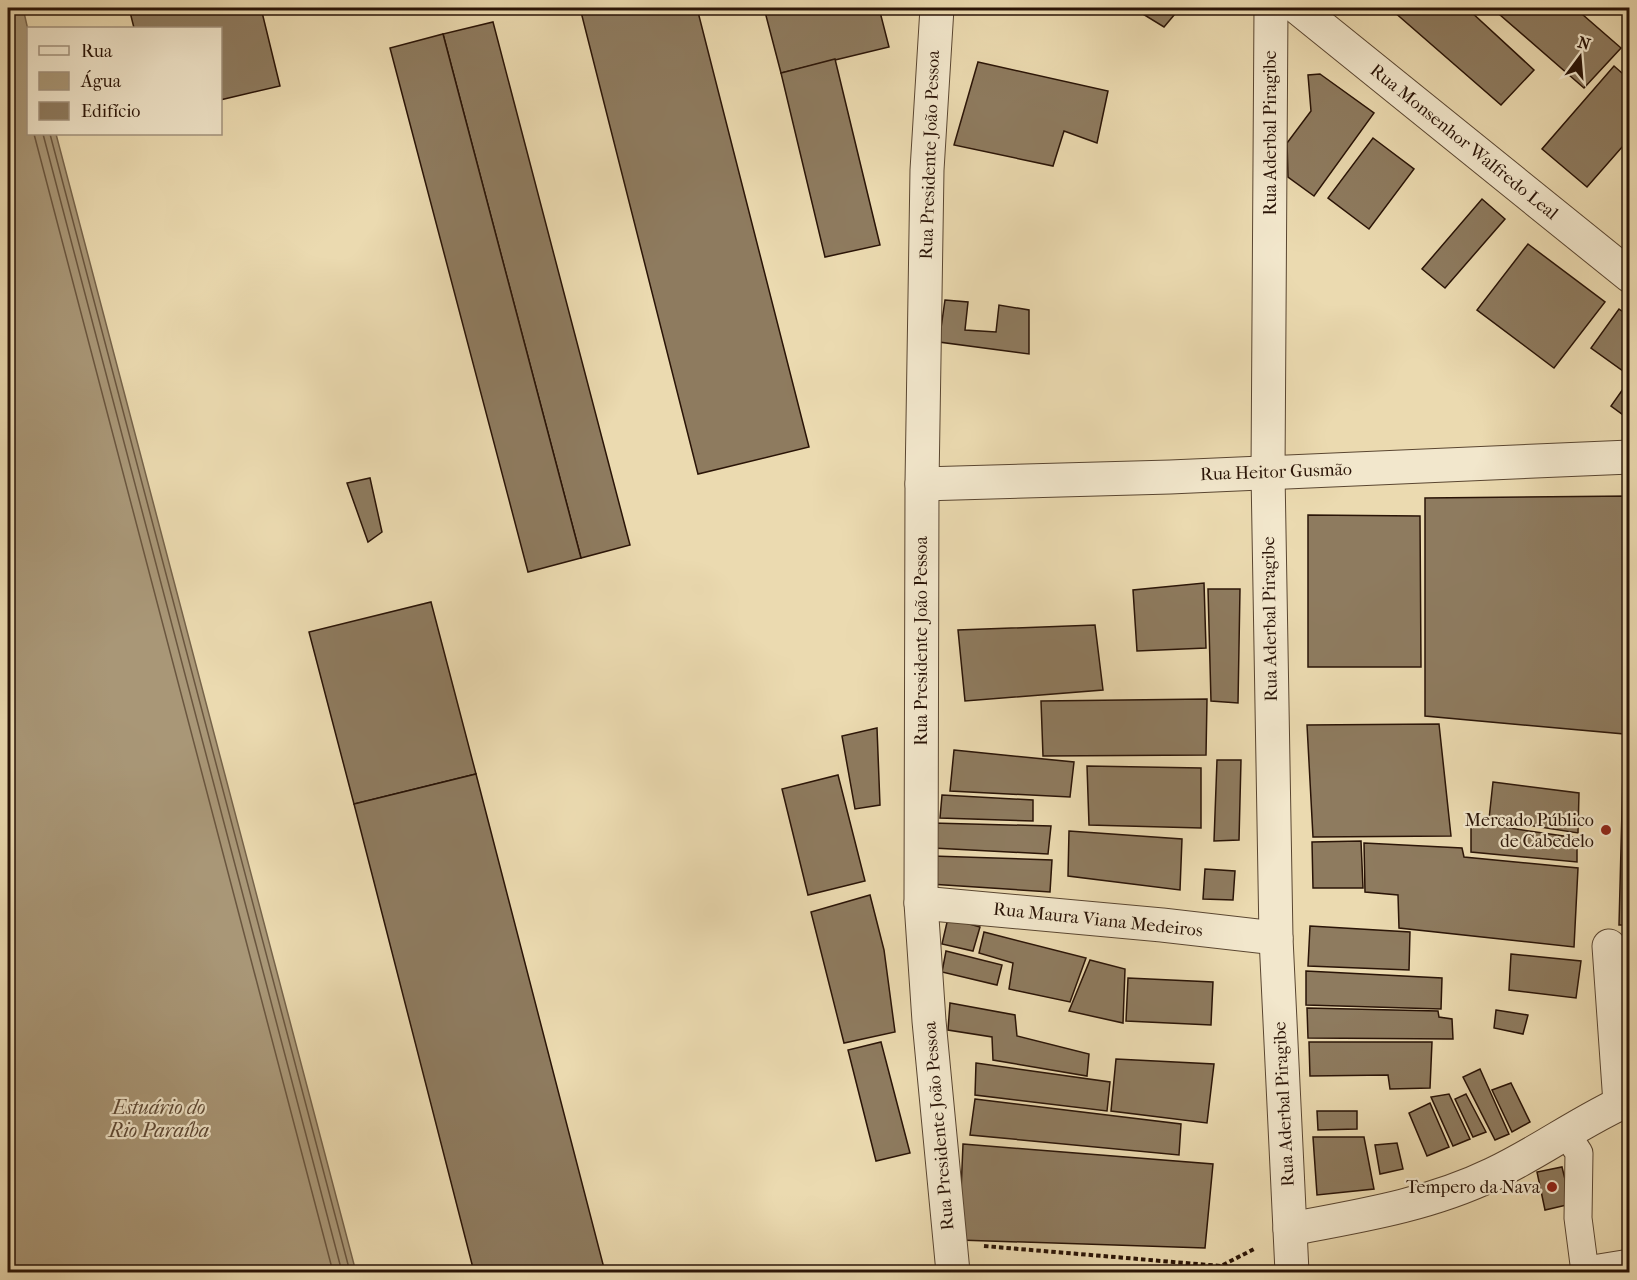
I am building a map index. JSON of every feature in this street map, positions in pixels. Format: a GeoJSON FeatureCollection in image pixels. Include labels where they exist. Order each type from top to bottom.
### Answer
{"type":"FeatureCollection","features":[{"type":"Feature","properties":{"kind":"street","name":"Rua Presidente João Pessoa"},"geometry":{"type":"LineString","coordinates":[[937,8],[927,170],[922,483],[921,903],[952,1258]]}},
{"type":"Feature","properties":{"kind":"street","name":"Rua Aderbal Piragibe"},"geometry":{"type":"LineString","coordinates":[[1271,8],[1268,473],[1276,938],[1292,1272]]}},
{"type":"Feature","properties":{"kind":"street","name":"Rua Monsenhor Walfredo Leal"},"geometry":{"type":"LineString","coordinates":[[1298,8],[1629,276]]}},
{"type":"Feature","properties":{"kind":"street","name":"Rua Heitor Gusmão"},"geometry":{"type":"LineString","coordinates":[[922,483],[1268,473],[1629,457]]}},
{"type":"Feature","properties":{"kind":"street","name":"Rua Maura Viana Medeiros"},"geometry":{"type":"LineString","coordinates":[[921,903],[1276,938]]}},
{"type":"Feature","properties":{"kind":"street"},"geometry":{"type":"LineString","coordinates":[[1290,1229],[1396,1209],[1453,1190],[1493,1174],[1625,1101],[1609,946]]}},
{"type":"Feature","properties":{"kind":"street"},"geometry":{"type":"LineString","coordinates":[[1566,1133],[1579,1153],[1578,1218],[1585,1272]]}},
{"type":"Feature","properties":{"kind":"street"},"geometry":{"type":"LineString","coordinates":[[1593,1272],[1629,1266]]}},
{"type":"Feature","properties":{"kind":"path"},"geometry":{"type":"LineString","coordinates":[[952,1258],[1221,1266],[1290,1229]]}},
{"type":"Feature","properties":{"kind":"water","name":"Estuário do Rio Paraíba"},"geometry":{"type":"Polygon","coordinates":[[[8,8],[23,8],[27,27],[27,135],[56,135],[356,1272],[8,1272],[8,8]]]}},
{"type":"Feature","properties":{"kind":"building"},"geometry":{"type":"Polygon","coordinates":[[[129,8],[261,8],[280,86],[222,100],[222,27],[134,27],[129,8]]]}},
{"type":"Feature","properties":{"kind":"building"},"geometry":{"type":"Polygon","coordinates":[[[580,8],[697,8],[809,447],[698,474],[580,8]]]}},
{"type":"Feature","properties":{"kind":"building"},"geometry":{"type":"Polygon","coordinates":[[[764,8],[879,8],[889,47],[781,73],[764,8]]]}},
{"type":"Feature","properties":{"kind":"building"},"geometry":{"type":"Polygon","coordinates":[[[1133,8],[1180,8],[1164,27],[1133,8]]]}},
{"type":"Feature","properties":{"kind":"building"},"geometry":{"type":"Polygon","coordinates":[[[1396,8],[1471,8],[1469,10],[1534,70],[1501,105],[1393,11],[1396,8]]]}},
{"type":"Feature","properties":{"kind":"building"},"geometry":{"type":"Polygon","coordinates":[[[1492,8],[1575,8],[1621,48],[1584,88],[1492,8]]]}},
{"type":"Feature","properties":{"kind":"building"},"geometry":{"type":"Polygon","coordinates":[[[493,22],[630,545],[581,558],[443,34],[493,22]]]}},
{"type":"Feature","properties":{"kind":"building"},"geometry":{"type":"Polygon","coordinates":[[[443,34],[581,558],[528,572],[390,48],[443,34]]]}},
{"type":"Feature","properties":{"kind":"building"},"geometry":{"type":"Polygon","coordinates":[[[835,59],[880,245],[825,257],[781,73],[835,59]]]}},
{"type":"Feature","properties":{"kind":"building"},"geometry":{"type":"Polygon","coordinates":[[[978,62],[1108,91],[1097,143],[1064,131],[1053,166],[954,145],[978,62]]]}},
{"type":"Feature","properties":{"kind":"building"},"geometry":{"type":"Polygon","coordinates":[[[1614,66],[1630,80],[1630,138],[1587,187],[1542,149],[1614,66]]]}},
{"type":"Feature","properties":{"kind":"building"},"geometry":{"type":"Polygon","coordinates":[[[1320,74],[1374,113],[1314,196],[1288,177],[1287,143],[1311,111],[1308,75],[1320,74]]]}},
{"type":"Feature","properties":{"kind":"building"},"geometry":{"type":"Polygon","coordinates":[[[1373,138],[1414,169],[1369,229],[1328,198],[1373,138]]]}},
{"type":"Feature","properties":{"kind":"building"},"geometry":{"type":"Polygon","coordinates":[[[1482,199],[1505,219],[1445,288],[1422,269],[1482,199]]]}},
{"type":"Feature","properties":{"kind":"building"},"geometry":{"type":"Polygon","coordinates":[[[1528,244],[1605,302],[1554,368],[1477,310],[1528,244]]]}},
{"type":"Feature","properties":{"kind":"building"},"geometry":{"type":"Polygon","coordinates":[[[945,300],[968,302],[965,330],[996,332],[999,305],[1029,310],[1029,354],[939,342],[945,300]]]}},
{"type":"Feature","properties":{"kind":"building"},"geometry":{"type":"Polygon","coordinates":[[[1619,309],[1630,317],[1630,376],[1591,348],[1619,309]]]}},
{"type":"Feature","properties":{"kind":"building"},"geometry":{"type":"Polygon","coordinates":[[[1630,379],[1630,420],[1611,406],[1630,379]]]}},
{"type":"Feature","properties":{"kind":"building"},"geometry":{"type":"Polygon","coordinates":[[[370,478],[382,532],[368,542],[347,483],[370,478]]]}},
{"type":"Feature","properties":{"kind":"building","name":"Mercado Público de Cabedelo"},"geometry":{"type":"Polygon","coordinates":[[[1630,496],[1630,925],[1619,925],[1624,734],[1425,716],[1425,498],[1630,496]]]}},
{"type":"Feature","properties":{"kind":"building"},"geometry":{"type":"Polygon","coordinates":[[[1308,515],[1420,516],[1421,667],[1308,667],[1308,515]]]}},
{"type":"Feature","properties":{"kind":"building"},"geometry":{"type":"Polygon","coordinates":[[[1204,583],[1206,648],[1137,651],[1133,590],[1204,583]]]}},
{"type":"Feature","properties":{"kind":"building"},"geometry":{"type":"Polygon","coordinates":[[[1208,589],[1240,589],[1238,703],[1211,701],[1208,589]]]}},
{"type":"Feature","properties":{"kind":"building"},"geometry":{"type":"Polygon","coordinates":[[[431,602],[476,774],[354,804],[309,632],[431,602]]]}},
{"type":"Feature","properties":{"kind":"building"},"geometry":{"type":"Polygon","coordinates":[[[1095,625],[1103,690],[965,701],[958,630],[1095,625]]]}},
{"type":"Feature","properties":{"kind":"building"},"geometry":{"type":"Polygon","coordinates":[[[1207,699],[1206,755],[1043,756],[1041,701],[1207,699]]]}},
{"type":"Feature","properties":{"kind":"building"},"geometry":{"type":"Polygon","coordinates":[[[1439,724],[1451,836],[1313,837],[1307,725],[1439,724]]]}},
{"type":"Feature","properties":{"kind":"building"},"geometry":{"type":"Polygon","coordinates":[[[877,728],[880,805],[855,809],[842,736],[877,728]]]}},
{"type":"Feature","properties":{"kind":"building"},"geometry":{"type":"Polygon","coordinates":[[[954,750],[1074,762],[1070,797],[950,791],[954,750]]]}},
{"type":"Feature","properties":{"kind":"building"},"geometry":{"type":"Polygon","coordinates":[[[1217,760],[1241,760],[1239,840],[1214,841],[1217,760]]]}},
{"type":"Feature","properties":{"kind":"building"},"geometry":{"type":"Polygon","coordinates":[[[1087,766],[1201,768],[1201,828],[1089,825],[1087,766]]]}},
{"type":"Feature","properties":{"kind":"building"},"geometry":{"type":"Polygon","coordinates":[[[476,774],[605,1272],[474,1272],[354,804],[476,774]]]}},
{"type":"Feature","properties":{"kind":"building"},"geometry":{"type":"Polygon","coordinates":[[[838,775],[865,881],[808,895],[782,789],[838,775]]]}},
{"type":"Feature","properties":{"kind":"building"},"geometry":{"type":"Polygon","coordinates":[[[1493,782],[1579,793],[1578,833],[1489,819],[1493,782]]]}},
{"type":"Feature","properties":{"kind":"building"},"geometry":{"type":"Polygon","coordinates":[[[942,795],[1033,800],[1033,821],[940,818],[942,795]]]}},
{"type":"Feature","properties":{"kind":"building"},"geometry":{"type":"Polygon","coordinates":[[[932,823],[1051,826],[1048,854],[933,848],[932,823]]]}},
{"type":"Feature","properties":{"kind":"building"},"geometry":{"type":"Polygon","coordinates":[[[1471,826],[1496,826],[1577,838],[1577,862],[1471,852],[1471,826]]]}},
{"type":"Feature","properties":{"kind":"building"},"geometry":{"type":"Polygon","coordinates":[[[1069,831],[1182,839],[1180,890],[1068,876],[1069,831]]]}},
{"type":"Feature","properties":{"kind":"building"},"geometry":{"type":"Polygon","coordinates":[[[1361,841],[1363,888],[1313,888],[1312,842],[1361,841]]]}},
{"type":"Feature","properties":{"kind":"building"},"geometry":{"type":"Polygon","coordinates":[[[1364,843],[1462,848],[1464,857],[1578,868],[1574,947],[1399,928],[1398,895],[1365,892],[1364,843]]]}},
{"type":"Feature","properties":{"kind":"building"},"geometry":{"type":"Polygon","coordinates":[[[932,856],[1052,860],[1050,892],[930,884],[932,856]]]}},
{"type":"Feature","properties":{"kind":"building"},"geometry":{"type":"Polygon","coordinates":[[[1205,869],[1235,871],[1233,900],[1203,899],[1205,869]]]}},
{"type":"Feature","properties":{"kind":"building"},"geometry":{"type":"Polygon","coordinates":[[[870,895],[884,950],[895,1032],[844,1043],[811,912],[870,895]]]}},
{"type":"Feature","properties":{"kind":"building"},"geometry":{"type":"Polygon","coordinates":[[[948,918],[980,927],[973,951],[942,944],[948,918]]]}},
{"type":"Feature","properties":{"kind":"building"},"geometry":{"type":"Polygon","coordinates":[[[1310,926],[1410,932],[1409,970],[1308,966],[1310,926]]]}},
{"type":"Feature","properties":{"kind":"building"},"geometry":{"type":"Polygon","coordinates":[[[984,932],[1086,958],[1070,1002],[1009,989],[1013,963],[979,953],[984,932]]]}},
{"type":"Feature","properties":{"kind":"building"},"geometry":{"type":"Polygon","coordinates":[[[946,951],[1002,965],[997,985],[942,972],[946,951]]]}},
{"type":"Feature","properties":{"kind":"building"},"geometry":{"type":"Polygon","coordinates":[[[1511,954],[1581,961],[1576,998],[1509,990],[1511,954]]]}},
{"type":"Feature","properties":{"kind":"building"},"geometry":{"type":"Polygon","coordinates":[[[1090,960],[1125,969],[1123,1023],[1069,1011],[1090,960]]]}},
{"type":"Feature","properties":{"kind":"building"},"geometry":{"type":"Polygon","coordinates":[[[1306,971],[1442,978],[1441,1009],[1306,1005],[1306,971]]]}},
{"type":"Feature","properties":{"kind":"building"},"geometry":{"type":"Polygon","coordinates":[[[1128,978],[1213,982],[1211,1025],[1126,1021],[1128,978]]]}},
{"type":"Feature","properties":{"kind":"building"},"geometry":{"type":"Polygon","coordinates":[[[950,1003],[1015,1015],[1017,1036],[1089,1054],[1087,1076],[993,1060],[992,1037],[948,1030],[950,1003]]]}},
{"type":"Feature","properties":{"kind":"building"},"geometry":{"type":"Polygon","coordinates":[[[1307,1008],[1438,1011],[1439,1017],[1452,1019],[1453,1039],[1308,1038],[1307,1008]]]}},
{"type":"Feature","properties":{"kind":"building"},"geometry":{"type":"Polygon","coordinates":[[[1496,1010],[1528,1015],[1523,1034],[1494,1028],[1496,1010]]]}},
{"type":"Feature","properties":{"kind":"building"},"geometry":{"type":"Polygon","coordinates":[[[881,1042],[910,1153],[876,1161],[848,1050],[881,1042]]]}},
{"type":"Feature","properties":{"kind":"building"},"geometry":{"type":"Polygon","coordinates":[[[1309,1042],[1432,1042],[1430,1088],[1390,1089],[1388,1075],[1310,1076],[1309,1042]]]}},
{"type":"Feature","properties":{"kind":"building"},"geometry":{"type":"Polygon","coordinates":[[[1116,1059],[1214,1064],[1207,1123],[1111,1111],[1116,1059]]]}},
{"type":"Feature","properties":{"kind":"building"},"geometry":{"type":"Polygon","coordinates":[[[976,1063],[1110,1082],[1107,1111],[975,1095],[976,1063]]]}},
{"type":"Feature","properties":{"kind":"building"},"geometry":{"type":"Polygon","coordinates":[[[1480,1069],[1509,1134],[1495,1140],[1463,1077],[1480,1069]]]}},
{"type":"Feature","properties":{"kind":"building"},"geometry":{"type":"Polygon","coordinates":[[[1511,1083],[1530,1122],[1512,1132],[1492,1090],[1511,1083]]]}},
{"type":"Feature","properties":{"kind":"building"},"geometry":{"type":"Polygon","coordinates":[[[1449,1094],[1470,1139],[1453,1146],[1431,1097],[1449,1094]]]}},
{"type":"Feature","properties":{"kind":"building"},"geometry":{"type":"Polygon","coordinates":[[[1466,1094],[1486,1132],[1473,1137],[1455,1099],[1466,1094]]]}},
{"type":"Feature","properties":{"kind":"building"},"geometry":{"type":"Polygon","coordinates":[[[975,1099],[1181,1124],[1179,1155],[970,1135],[975,1099]]]}},
{"type":"Feature","properties":{"kind":"building"},"geometry":{"type":"Polygon","coordinates":[[[1430,1103],[1449,1147],[1427,1156],[1409,1113],[1430,1103]]]}},
{"type":"Feature","properties":{"kind":"building"},"geometry":{"type":"Polygon","coordinates":[[[1317,1111],[1357,1111],[1357,1129],[1318,1130],[1317,1111]]]}},
{"type":"Feature","properties":{"kind":"building"},"geometry":{"type":"Polygon","coordinates":[[[1313,1137],[1364,1137],[1374,1189],[1317,1195],[1313,1137]]]}},
{"type":"Feature","properties":{"kind":"building"},"geometry":{"type":"Polygon","coordinates":[[[1397,1143],[1403,1169],[1380,1174],[1375,1145],[1397,1143]]]}},
{"type":"Feature","properties":{"kind":"building"},"geometry":{"type":"Polygon","coordinates":[[[963,1144],[1213,1164],[1205,1248],[959,1240],[963,1144]]]}},
{"type":"Feature","properties":{"kind":"building"},"geometry":{"type":"Polygon","coordinates":[[[1562,1167],[1571,1204],[1545,1210],[1537,1172],[1562,1167]]]}},
{"type":"Feature","properties":{"kind":"place","name":"Mercado Público de Cabedelo"},"geometry":{"type":"Point","coordinates":[1606,830]}},
{"type":"Feature","properties":{"kind":"place","name":"Tempero da Nava"},"geometry":{"type":"Point","coordinates":[1552,1187]}}]}
